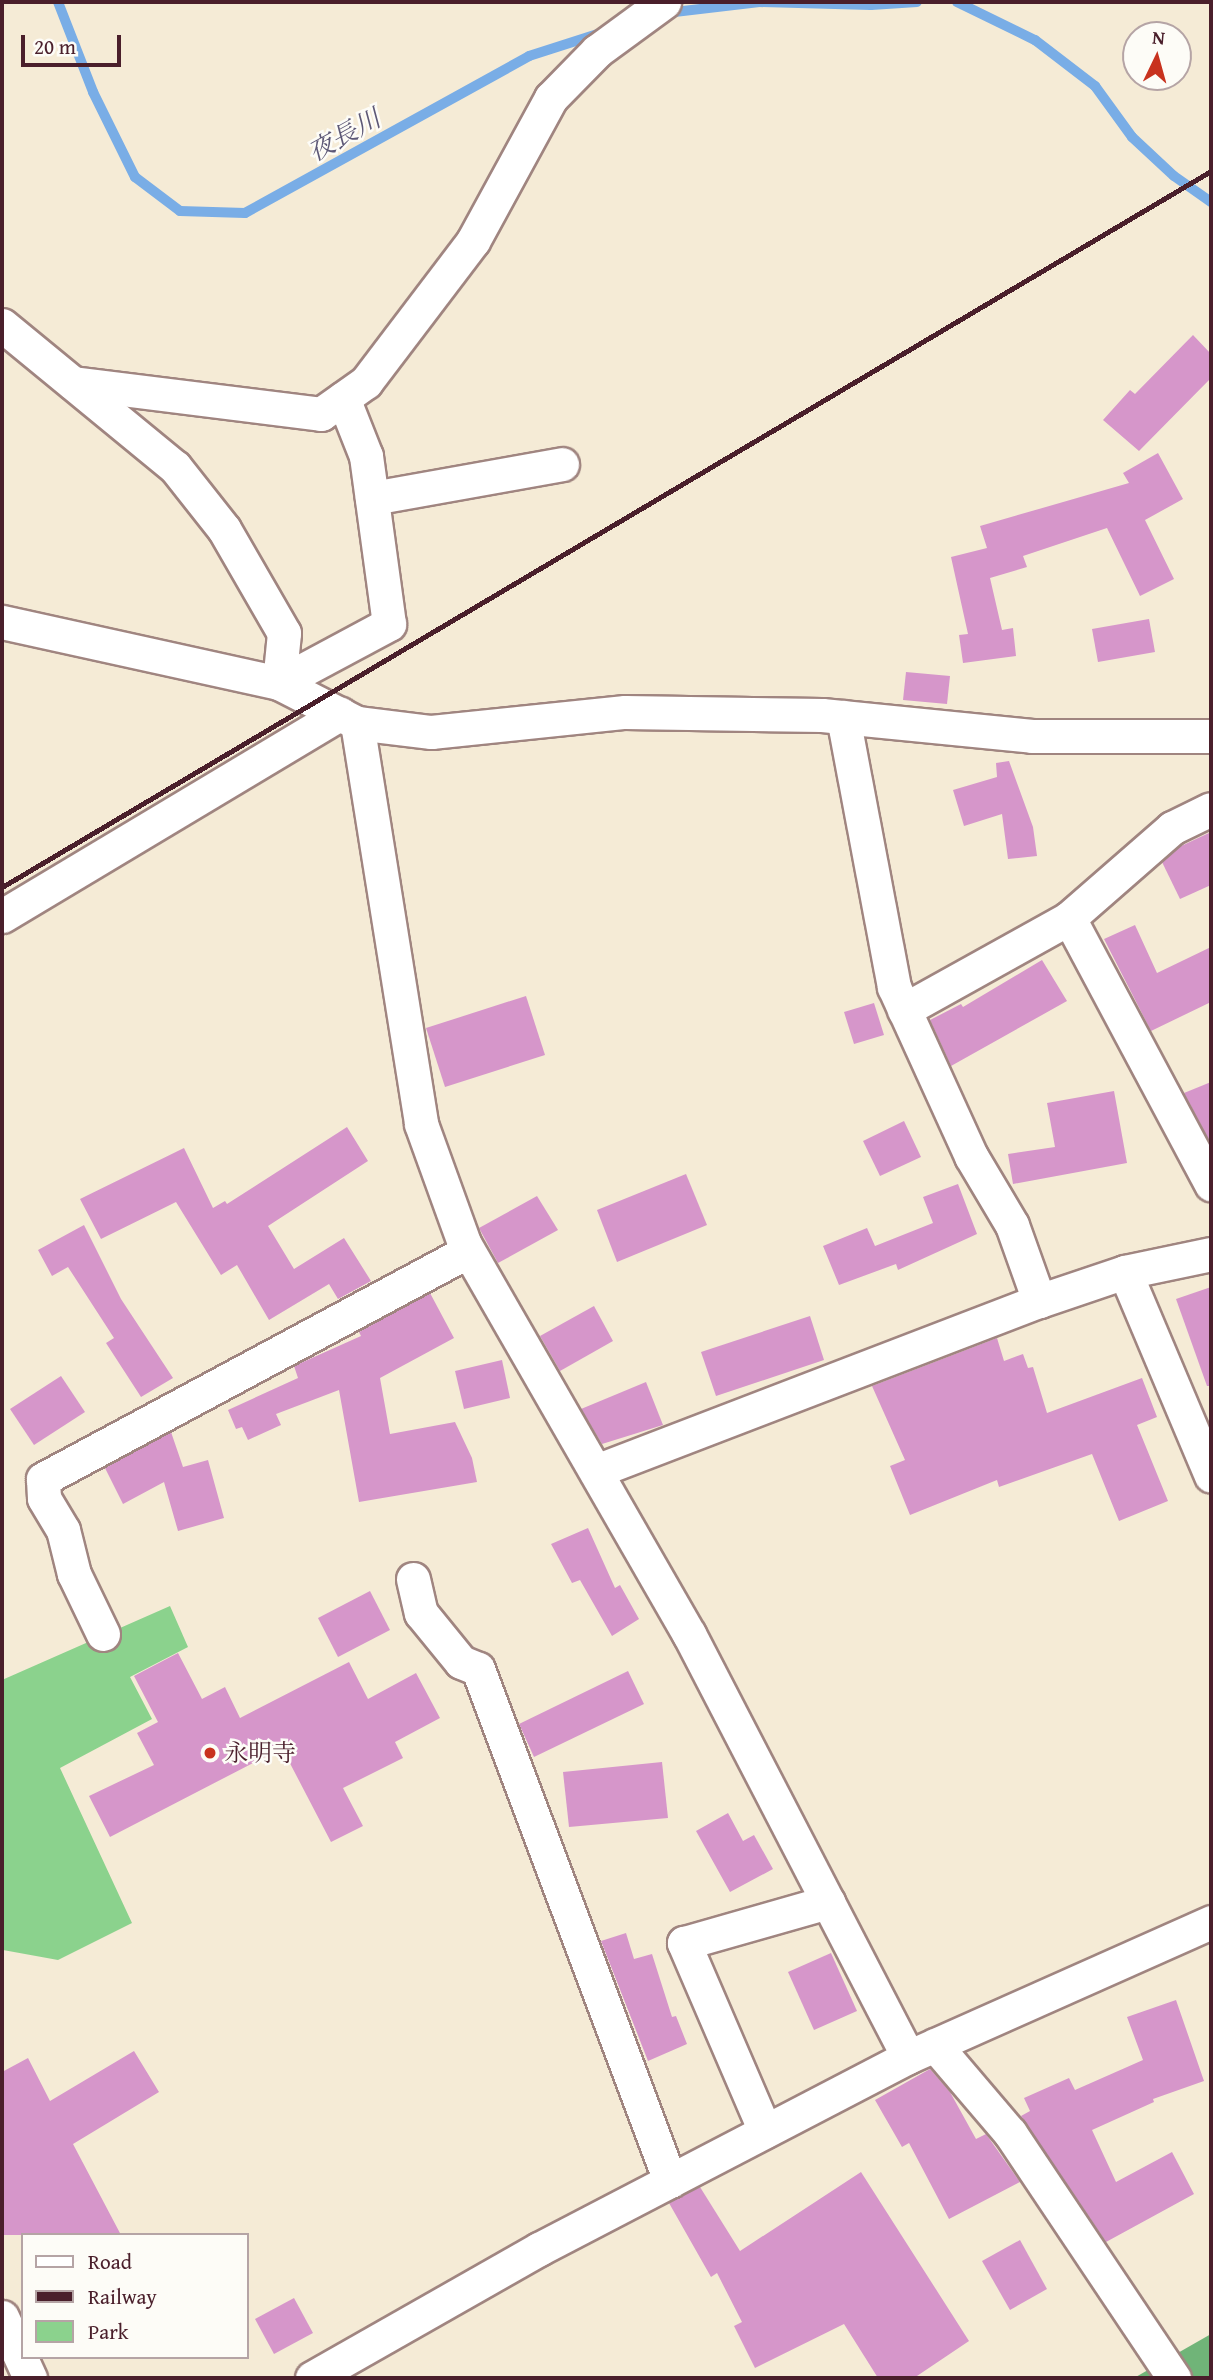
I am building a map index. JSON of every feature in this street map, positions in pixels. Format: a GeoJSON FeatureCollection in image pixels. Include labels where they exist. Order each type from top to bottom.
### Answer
{"type":"FeatureCollection","features":[{"type":"Feature","properties":{"kind":"street"},"geometry":{"type":"LineString","coordinates":[[72,383],[321,414],[366,382],[472,241],[551,98],[614,38],[664,2]]}},
{"type":"Feature","properties":{"kind":"street"},"geometry":{"type":"LineString","coordinates":[[2,325],[174,467],[224,529],[285,633],[279,683]]}},
{"type":"Feature","properties":{"kind":"street"},"geometry":{"type":"LineString","coordinates":[[279,683],[389,624],[366,456],[343,398]]}},
{"type":"Feature","properties":{"kind":"street"},"geometry":{"type":"LineString","coordinates":[[372,498],[562,464]]}},
{"type":"Feature","properties":{"kind":"street"},"geometry":{"type":"LineString","coordinates":[[2,622],[279,683],[348,718],[432,732],[625,712],[843,716],[1032,736],[1211,736]]}},
{"type":"Feature","properties":{"kind":"street"},"geometry":{"type":"LineString","coordinates":[[843,716],[894,987],[971,1156],[1012,1225],[1039,1301]]}},
{"type":"Feature","properties":{"kind":"street"},"geometry":{"type":"LineString","coordinates":[[2,916],[348,718]]}},
{"type":"Feature","properties":{"kind":"street"},"geometry":{"type":"LineString","coordinates":[[348,718],[421,1124],[468,1251],[689,1634],[828,1902],[922,2051],[1010,2133],[1174,2378]]}},
{"type":"Feature","properties":{"kind":"street"},"geometry":{"type":"LineString","coordinates":[[904,1010],[1069,918],[1172,828],[1211,809]]}},
{"type":"Feature","properties":{"kind":"street"},"geometry":{"type":"LineString","coordinates":[[1069,918],[1211,1184]]}},
{"type":"Feature","properties":{"kind":"street"},"geometry":{"type":"LineString","coordinates":[[103,1634],[74,1574],[63,1530],[44,1498],[43,1479],[420,1273],[468,1251]]}},
{"type":"Feature","properties":{"kind":"street"},"geometry":{"type":"LineString","coordinates":[[596,1471],[1039,1301],[1125,1272],[1211,1254]]}},
{"type":"Feature","properties":{"kind":"street"},"geometry":{"type":"LineString","coordinates":[[1125,1272],[1211,1476]]}},
{"type":"Feature","properties":{"kind":"street"},"geometry":{"type":"LineString","coordinates":[[413,1578],[421,1613],[461,1662],[478,1670],[670,2181]]}},
{"type":"Feature","properties":{"kind":"street"},"geometry":{"type":"LineString","coordinates":[[765,2131],[684,1943],[828,1902]]}},
{"type":"Feature","properties":{"kind":"street"},"geometry":{"type":"LineString","coordinates":[[312,2378],[539,2249],[922,2051],[1211,1922]]}},
{"type":"Feature","properties":{"kind":"street"},"geometry":{"type":"LineString","coordinates":[[2,2317],[21,2358]]}},
{"type":"Feature","properties":{"kind":"street"},"geometry":{"type":"LineString","coordinates":[[21,2359],[30,2378]]}},
{"type":"Feature","properties":{"kind":"green space"},"geometry":{"type":"Polygon","coordinates":[[[170,1606],[188,1647],[130,1677],[152,1719],[60,1768],[132,1923],[58,1960],[3,1950],[2,1680],[170,1606]]]}},
{"type":"Feature","properties":{"kind":"green space"},"geometry":{"type":"Polygon","coordinates":[[[1211,2334],[1211,2378],[1134,2378],[1211,2334]]]}},
{"type":"Feature","properties":{"kind":"building"},"geometry":{"type":"Polygon","coordinates":[[[1193,335],[1211,354],[1211,378],[1139,451],[1103,420],[1130,390],[1135,394],[1193,335]]]}},
{"type":"Feature","properties":{"kind":"building"},"geometry":{"type":"Polygon","coordinates":[[[1158,453],[1183,499],[1145,520],[1174,579],[1140,596],[1107,528],[1023,556],[1027,567],[990,578],[1002,630],[1013,628],[1016,656],[963,663],[959,635],[968,634],[951,557],[987,548],[980,526],[1129,483],[1123,473],[1158,453]]]}},
{"type":"Feature","properties":{"kind":"building"},"geometry":{"type":"Polygon","coordinates":[[[1149,619],[1155,652],[1098,662],[1092,629],[1149,619]]]}},
{"type":"Feature","properties":{"kind":"building"},"geometry":{"type":"Polygon","coordinates":[[[906,672],[950,676],[947,704],[903,700],[906,672]]]}},
{"type":"Feature","properties":{"kind":"building"},"geometry":{"type":"Polygon","coordinates":[[[1009,761],[1033,827],[1037,856],[1008,859],[1002,814],[964,826],[953,790],[997,777],[996,763],[1009,761]]]}},
{"type":"Feature","properties":{"kind":"building"},"geometry":{"type":"Polygon","coordinates":[[[1211,832],[1211,885],[1180,899],[1162,862],[1179,847],[1211,832]]]}},
{"type":"Feature","properties":{"kind":"building"},"geometry":{"type":"Polygon","coordinates":[[[1135,925],[1157,973],[1211,947],[1211,1002],[1151,1031],[1104,939],[1135,925]]]}},
{"type":"Feature","properties":{"kind":"building"},"geometry":{"type":"Polygon","coordinates":[[[1042,960],[1067,1001],[951,1066],[930,1020],[961,1004],[963,1007],[1042,960]]]}},
{"type":"Feature","properties":{"kind":"building"},"geometry":{"type":"Polygon","coordinates":[[[526,996],[545,1055],[445,1087],[426,1028],[526,996]]]}},
{"type":"Feature","properties":{"kind":"building"},"geometry":{"type":"Polygon","coordinates":[[[874,1003],[884,1035],[854,1044],[844,1012],[874,1003]]]}},
{"type":"Feature","properties":{"kind":"building"},"geometry":{"type":"Polygon","coordinates":[[[1211,1082],[1211,1144],[1184,1093],[1211,1082]]]}},
{"type":"Feature","properties":{"kind":"building"},"geometry":{"type":"Polygon","coordinates":[[[1114,1091],[1127,1163],[1013,1184],[1008,1154],[1055,1147],[1047,1103],[1114,1091]]]}},
{"type":"Feature","properties":{"kind":"building"},"geometry":{"type":"Polygon","coordinates":[[[904,1121],[921,1157],[880,1176],[863,1141],[904,1121]]]}},
{"type":"Feature","properties":{"kind":"building"},"geometry":{"type":"Polygon","coordinates":[[[347,1127],[368,1161],[268,1226],[294,1269],[344,1238],[371,1281],[338,1299],[329,1284],[269,1320],[237,1265],[221,1275],[176,1202],[101,1239],[80,1199],[184,1148],[213,1208],[225,1201],[227,1204],[347,1127]]]}},
{"type":"Feature","properties":{"kind":"building"},"geometry":{"type":"Polygon","coordinates":[[[686,1174],[707,1225],[617,1262],[597,1210],[686,1174]]]}},
{"type":"Feature","properties":{"kind":"building"},"geometry":{"type":"Polygon","coordinates":[[[958,1184],[977,1234],[898,1270],[896,1264],[839,1285],[823,1246],[867,1228],[875,1246],[933,1223],[923,1197],[958,1184]]]}},
{"type":"Feature","properties":{"kind":"building"},"geometry":{"type":"Polygon","coordinates":[[[537,1196],[558,1230],[498,1263],[479,1228],[537,1196]]]}},
{"type":"Feature","properties":{"kind":"building"},"geometry":{"type":"Polygon","coordinates":[[[84,1225],[121,1299],[173,1378],[141,1397],[106,1343],[114,1338],[68,1267],[52,1276],[38,1250],[84,1225]]]}},
{"type":"Feature","properties":{"kind":"building"},"geometry":{"type":"Polygon","coordinates":[[[1211,1287],[1211,1386],[1207,1386],[1176,1299],[1211,1287]]]}},
{"type":"Feature","properties":{"kind":"building"},"geometry":{"type":"Polygon","coordinates":[[[430,1293],[454,1338],[380,1378],[390,1434],[455,1422],[472,1458],[477,1482],[359,1502],[339,1390],[276,1414],[281,1425],[248,1440],[242,1427],[236,1429],[228,1410],[298,1378],[294,1366],[361,1336],[359,1332],[430,1293]]]}},
{"type":"Feature","properties":{"kind":"building"},"geometry":{"type":"Polygon","coordinates":[[[594,1306],[613,1341],[560,1371],[540,1336],[594,1306]]]}},
{"type":"Feature","properties":{"kind":"building"},"geometry":{"type":"Polygon","coordinates":[[[810,1316],[824,1360],[716,1396],[701,1352],[810,1316]]]}},
{"type":"Feature","properties":{"kind":"building"},"geometry":{"type":"Polygon","coordinates":[[[997,1338],[1004,1361],[1023,1354],[1028,1368],[1033,1367],[1047,1413],[1142,1378],[1157,1417],[1137,1425],[1168,1501],[1119,1521],[1092,1454],[999,1487],[997,1480],[910,1515],[890,1466],[905,1460],[872,1386],[997,1338]]]}},
{"type":"Feature","properties":{"kind":"building"},"geometry":{"type":"Polygon","coordinates":[[[502,1360],[510,1398],[464,1409],[455,1371],[502,1360]]]}},
{"type":"Feature","properties":{"kind":"building"},"geometry":{"type":"Polygon","coordinates":[[[61,1376],[85,1412],[34,1445],[10,1409],[61,1376]]]}},
{"type":"Feature","properties":{"kind":"building"},"geometry":{"type":"Polygon","coordinates":[[[646,1382],[663,1425],[602,1444],[581,1409],[646,1382]]]}},
{"type":"Feature","properties":{"kind":"building"},"geometry":{"type":"Polygon","coordinates":[[[171,1432],[183,1467],[208,1460],[224,1518],[178,1531],[164,1482],[123,1504],[105,1468],[171,1432]]]}},
{"type":"Feature","properties":{"kind":"building"},"geometry":{"type":"Polygon","coordinates":[[[588,1528],[615,1588],[620,1585],[639,1619],[612,1636],[580,1580],[572,1583],[551,1544],[588,1528]]]}},
{"type":"Feature","properties":{"kind":"building"},"geometry":{"type":"Polygon","coordinates":[[[370,1591],[390,1630],[338,1657],[318,1618],[370,1591]]]}},
{"type":"Feature","properties":{"kind":"building","name":"永明寺"},"geometry":{"type":"Polygon","coordinates":[[[178,1653],[202,1699],[225,1687],[240,1718],[349,1662],[368,1699],[416,1673],[440,1718],[395,1742],[403,1758],[343,1788],[363,1826],[331,1842],[282,1748],[110,1837],[89,1796],[154,1765],[137,1733],[158,1722],[134,1676],[178,1653]]]}},
{"type":"Feature","properties":{"kind":"building"},"geometry":{"type":"Polygon","coordinates":[[[628,1671],[644,1704],[534,1757],[519,1724],[628,1671]]]}},
{"type":"Feature","properties":{"kind":"building"},"geometry":{"type":"Polygon","coordinates":[[[662,1762],[668,1818],[569,1827],[563,1772],[662,1762]]]}},
{"type":"Feature","properties":{"kind":"building"},"geometry":{"type":"Polygon","coordinates":[[[728,1813],[743,1841],[754,1835],[773,1869],[730,1892],[696,1831],[728,1813]]]}},
{"type":"Feature","properties":{"kind":"building"},"geometry":{"type":"Polygon","coordinates":[[[626,1933],[634,1959],[652,1954],[672,2017],[676,2016],[687,2044],[648,2061],[601,1941],[626,1933]]]}},
{"type":"Feature","properties":{"kind":"building"},"geometry":{"type":"Polygon","coordinates":[[[831,1953],[857,2011],[814,2030],[788,1972],[831,1953]]]}},
{"type":"Feature","properties":{"kind":"building"},"geometry":{"type":"Polygon","coordinates":[[[1176,2000],[1204,2081],[1153,2099],[1154,2102],[1092,2130],[1116,2182],[1172,2152],[1194,2194],[1106,2242],[1021,2116],[1030,2111],[1024,2098],[1069,2078],[1075,2090],[1143,2060],[1127,2017],[1176,2000]]]}},
{"type":"Feature","properties":{"kind":"building"},"geometry":{"type":"Polygon","coordinates":[[[134,2051],[159,2092],[73,2144],[120,2233],[2,2235],[2,2072],[28,2058],[50,2101],[134,2051]]]}},
{"type":"Feature","properties":{"kind":"building"},"geometry":{"type":"Polygon","coordinates":[[[930,2069],[950,2092],[976,2139],[986,2134],[1020,2182],[949,2219],[909,2143],[902,2147],[875,2100],[930,2069]]]}},
{"type":"Feature","properties":{"kind":"building"},"geometry":{"type":"Polygon","coordinates":[[[861,2172],[969,2341],[914,2378],[878,2378],[844,2324],[755,2368],[734,2326],[742,2322],[717,2273],[711,2277],[669,2203],[700,2187],[740,2251],[861,2172]]]}},
{"type":"Feature","properties":{"kind":"building"},"geometry":{"type":"Polygon","coordinates":[[[1020,2240],[1047,2289],[1010,2310],[982,2261],[1020,2240]]]}},
{"type":"Feature","properties":{"kind":"building"},"geometry":{"type":"Polygon","coordinates":[[[294,2298],[313,2333],[274,2354],[255,2319],[294,2298]]]}},
{"type":"Feature","properties":{"kind":"waterway","name":"夜長川"},"geometry":{"type":"LineString","coordinates":[[58,2],[93,92],[135,177],[180,211],[245,213],[529,56],[598,34]]}},
{"type":"Feature","properties":{"kind":"waterway","name":"夜長川"},"geometry":{"type":"LineString","coordinates":[[759,2],[871,5],[917,2]]}},
{"type":"Feature","properties":{"kind":"waterway","name":"夜長川"},"geometry":{"type":"LineString","coordinates":[[666,13],[759,2]]}},
{"type":"Feature","properties":{"kind":"waterway","name":"夜長川"},"geometry":{"type":"LineString","coordinates":[[957,2],[1035,40],[1095,86],[1132,137],[1174,176],[1211,202]]}},
{"type":"Feature","properties":{"kind":"railway"},"geometry":{"type":"LineString","coordinates":[[2,887],[1211,171]]}},
{"type":"Feature","properties":{"kind":"place","name":"永明寺"},"geometry":{"type":"Point","coordinates":[210,1753]}}]}
